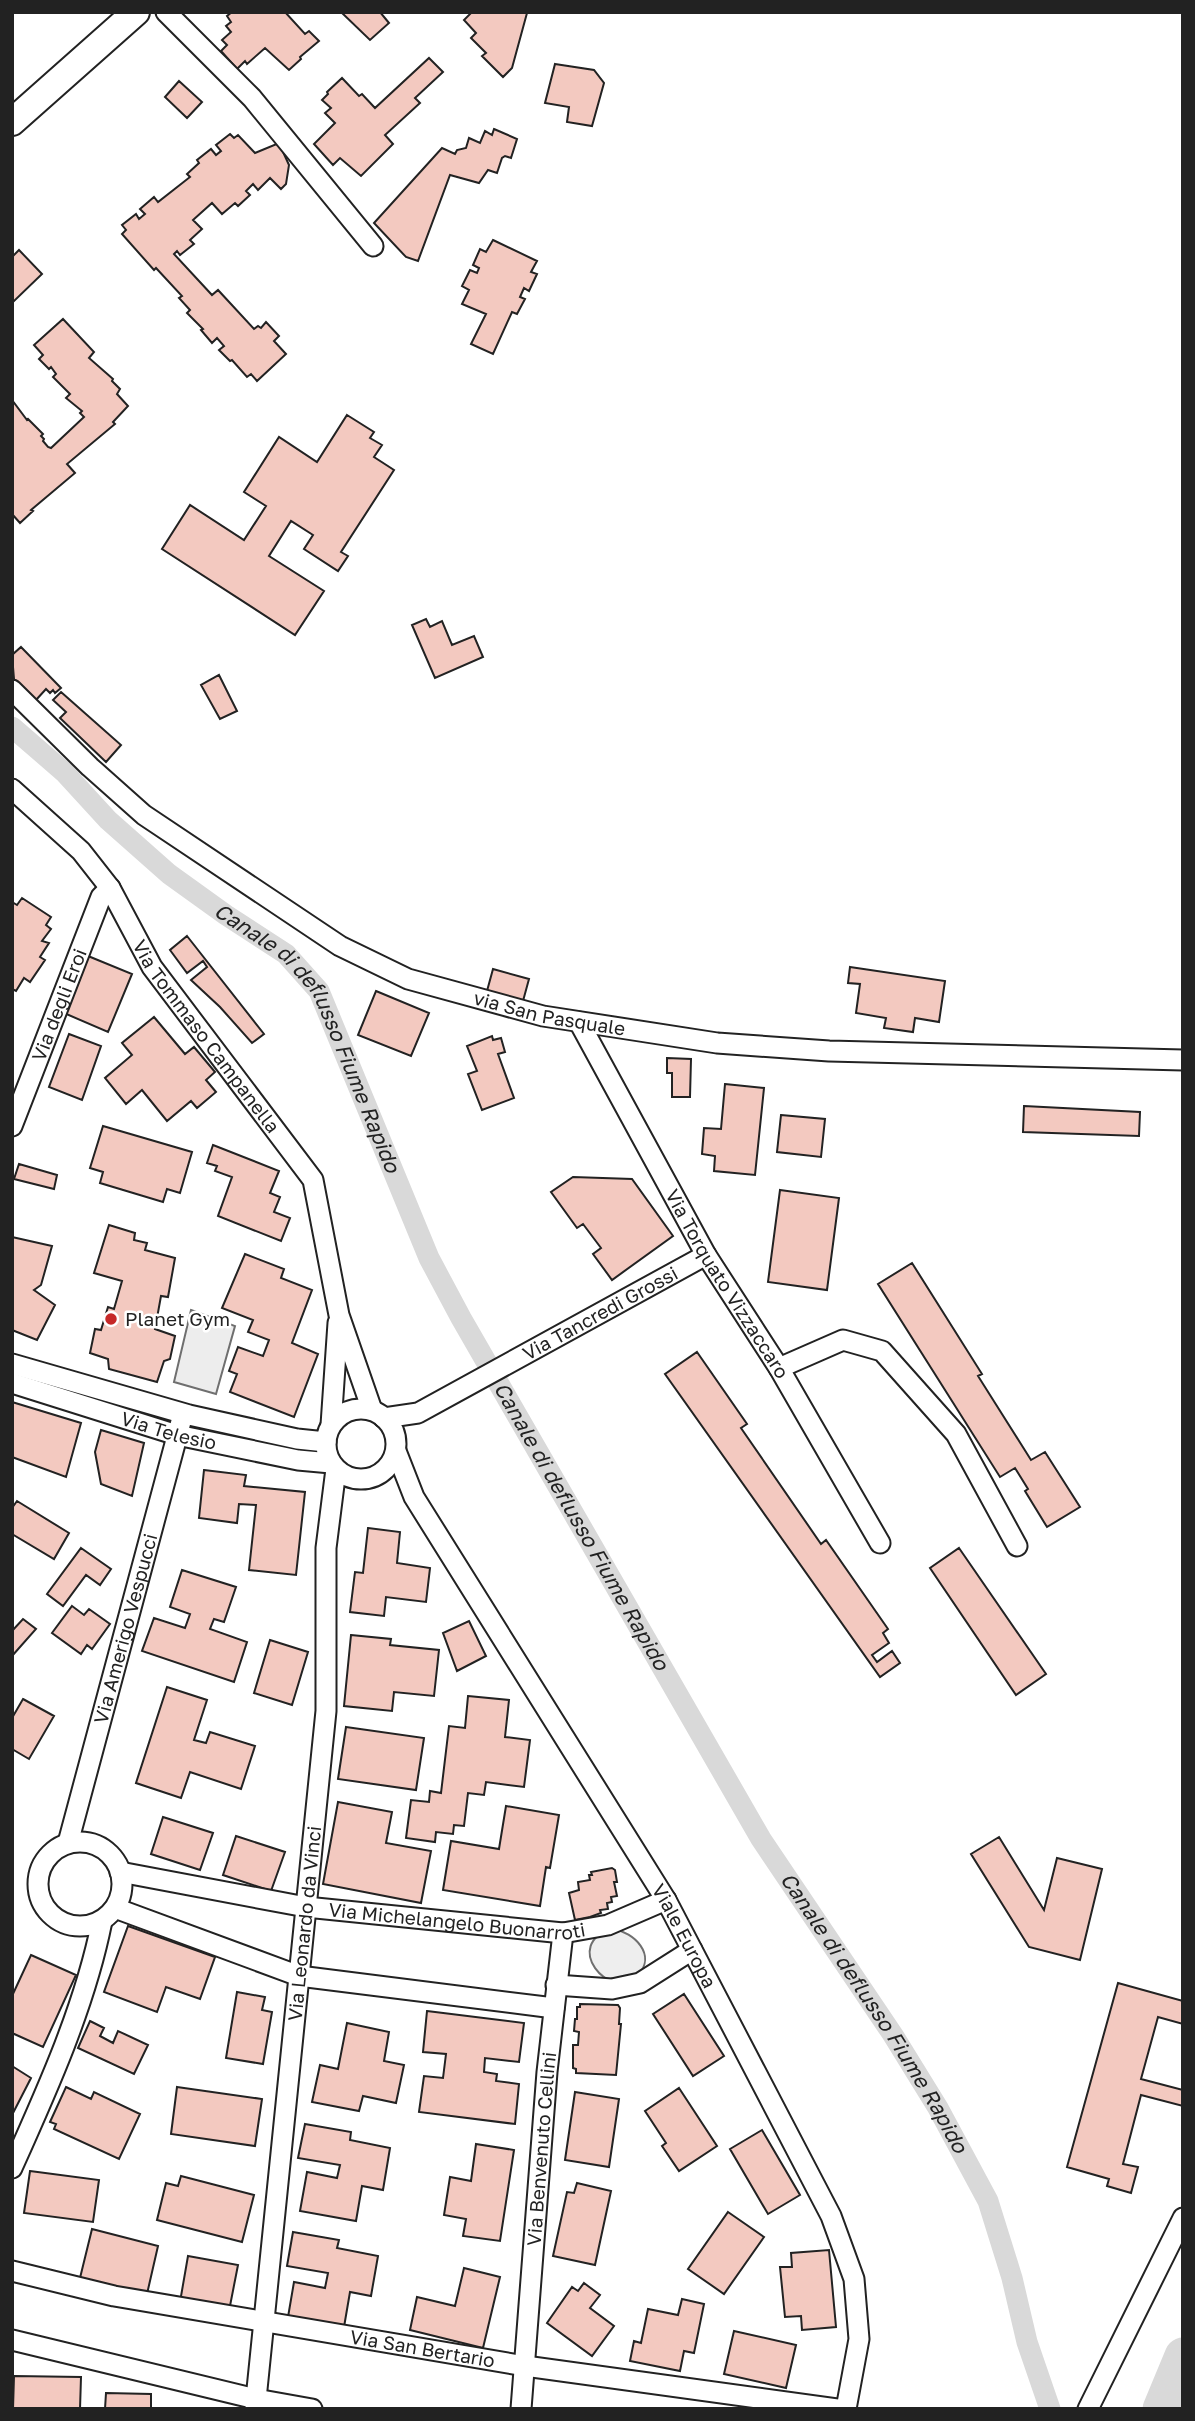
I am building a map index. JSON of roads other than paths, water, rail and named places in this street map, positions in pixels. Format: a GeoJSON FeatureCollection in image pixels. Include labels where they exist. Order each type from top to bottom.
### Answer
{"type":"FeatureCollection","features":[{"type":"Feature","properties":{"kind":"main road"},"geometry":{"type":"LineString","coordinates":[[12,122],[136,12]]}},
{"type":"Feature","properties":{"kind":"street"},"geometry":{"type":"LineString","coordinates":[[166,12],[252,99],[373,246]]}},
{"type":"Feature","properties":{"kind":"street","name":"via San Pasquale"},"geometry":{"type":"LineString","coordinates":[[12,690],[90,767],[144,815],[340,946],[408,979],[543,1016],[717,1043],[817,1050],[1183,1060]]}},
{"type":"Feature","properties":{"kind":"street","name":"Via Tommaso Campanella"},"geometry":{"type":"LineString","coordinates":[[12,789],[81,851],[110,888],[152,967],[313,1180],[339,1315],[378,1414]]}},
{"type":"Feature","properties":{"kind":"street","name":"Via degli Eroi"},"geometry":{"type":"LineString","coordinates":[[12,1126],[101,897],[110,888]]}},
{"type":"Feature","properties":{"kind":"street","name":"Via Torquato Vizzaccaro"},"geometry":{"type":"LineString","coordinates":[[579,1022],[706,1255],[779,1368],[880,1543]]}},
{"type":"Feature","properties":{"kind":"street","name":"Via Tancredi Grossi"},"geometry":{"type":"LineString","coordinates":[[396,1445],[418,1413],[706,1255]]}},
{"type":"Feature","properties":{"kind":"street","name":"Via Tommaso Campanella"},"geometry":{"type":"LineString","coordinates":[[328,1433],[339,1315]]}},
{"type":"Feature","properties":{"kind":"street"},"geometry":{"type":"LineString","coordinates":[[779,1368],[843,1340],[882,1351],[956,1434],[1017,1546]]}},
{"type":"Feature","properties":{"kind":"street","name":"Via Telesio"},"geometry":{"type":"LineString","coordinates":[[12,1363],[183,1414],[297,1439],[328,1433]]}},
{"type":"Feature","properties":{"kind":"street","name":"Via Telesio"},"geometry":{"type":"LineString","coordinates":[[12,1383],[177,1435],[334,1466]]}},
{"type":"Feature","properties":{"kind":"street"},"geometry":{"type":"LineString","coordinates":[[328,1524],[338,1504],[350,1490],[375,1476],[393,1460],[396,1445],[392,1427],[378,1414],[360,1409],[349,1410],[339,1416],[328,1433],[334,1466],[346,1476],[358,1479],[375,1476]]}},
{"type":"Feature","properties":{"kind":"street","name":"Via Tancredi Grossi"},"geometry":{"type":"LineString","coordinates":[[378,1414],[418,1413]]}},
{"type":"Feature","properties":{"kind":"street","name":"Via Amerigo Vespucci"},"geometry":{"type":"LineString","coordinates":[[68,1843],[183,1414]]}},
{"type":"Feature","properties":{"kind":"street","name":"Viale Europa"},"geometry":{"type":"LineString","coordinates":[[396,1445],[414,1497],[666,1900],[831,2216],[854,2279],[859,2339],[846,2409]]}},
{"type":"Feature","properties":{"kind":"street","name":"Via Leonardo da Vinci"},"geometry":{"type":"LineString","coordinates":[[255,2404],[326,1711],[328,1524],[334,1466]]}},
{"type":"Feature","properties":{"kind":"street","name":"Viale Europa"},"geometry":{"type":"LineString","coordinates":[[375,1476],[414,1497]]}},
{"type":"Feature","properties":{"kind":"street"},"geometry":{"type":"LineString","coordinates":[[12,2168],[66,2038],[93,1965],[108,1914],[122,1884],[120,1872],[105,1850],[94,1844],[68,1843],[47,1858],[40,1869],[37,1882],[44,1907],[53,1917],[64,1923],[90,1925],[108,1914],[299,1976],[554,2008]]}},
{"type":"Feature","properties":{"kind":"street","name":"Via Michelangelo Buonarroti"},"geometry":{"type":"LineString","coordinates":[[120,1872],[306,1907],[563,1933],[608,1925],[666,1900]]}},
{"type":"Feature","properties":{"kind":"street","name":"Via Benvenuto Cellini"},"geometry":{"type":"LineString","coordinates":[[521,2409],[547,2072],[563,1933]]}},
{"type":"Feature","properties":{"kind":"street"},"geometry":{"type":"LineString","coordinates":[[556,1985],[612,1989],[640,1983],[692,1950]]}},
{"type":"Feature","properties":{"kind":"street"},"geometry":{"type":"LineString","coordinates":[[1088,2409],[1183,2218]]}},
{"type":"Feature","properties":{"kind":"street","name":"Via San Bertario"},"geometry":{"type":"LineString","coordinates":[[12,2272],[114,2295],[525,2366],[836,2409]]}},
{"type":"Feature","properties":{"kind":"street"},"geometry":{"type":"LineString","coordinates":[[12,2340],[255,2404],[312,2409]]}},
{"type":"Feature","properties":{"kind":"waterway","name":"Canale di deflusso Fiume Rapido"},"geometry":{"type":"LineString","coordinates":[[12,727],[64,772],[108,820],[169,874],[286,954],[319,991],[429,1258],[461,1318],[761,1839],[893,2035],[938,2108],[988,2201],[1012,2278],[1027,2342],[1050,2409]]}},
{"type":"Feature","properties":{"kind":"waterway"},"geometry":{"type":"LineString","coordinates":[[1161,2409],[1183,2356]]}},
{"type":"Feature","properties":{"kind":"place","name":"Planet Gym"},"geometry":{"type":"Point","coordinates":[111,1319]}}]}
